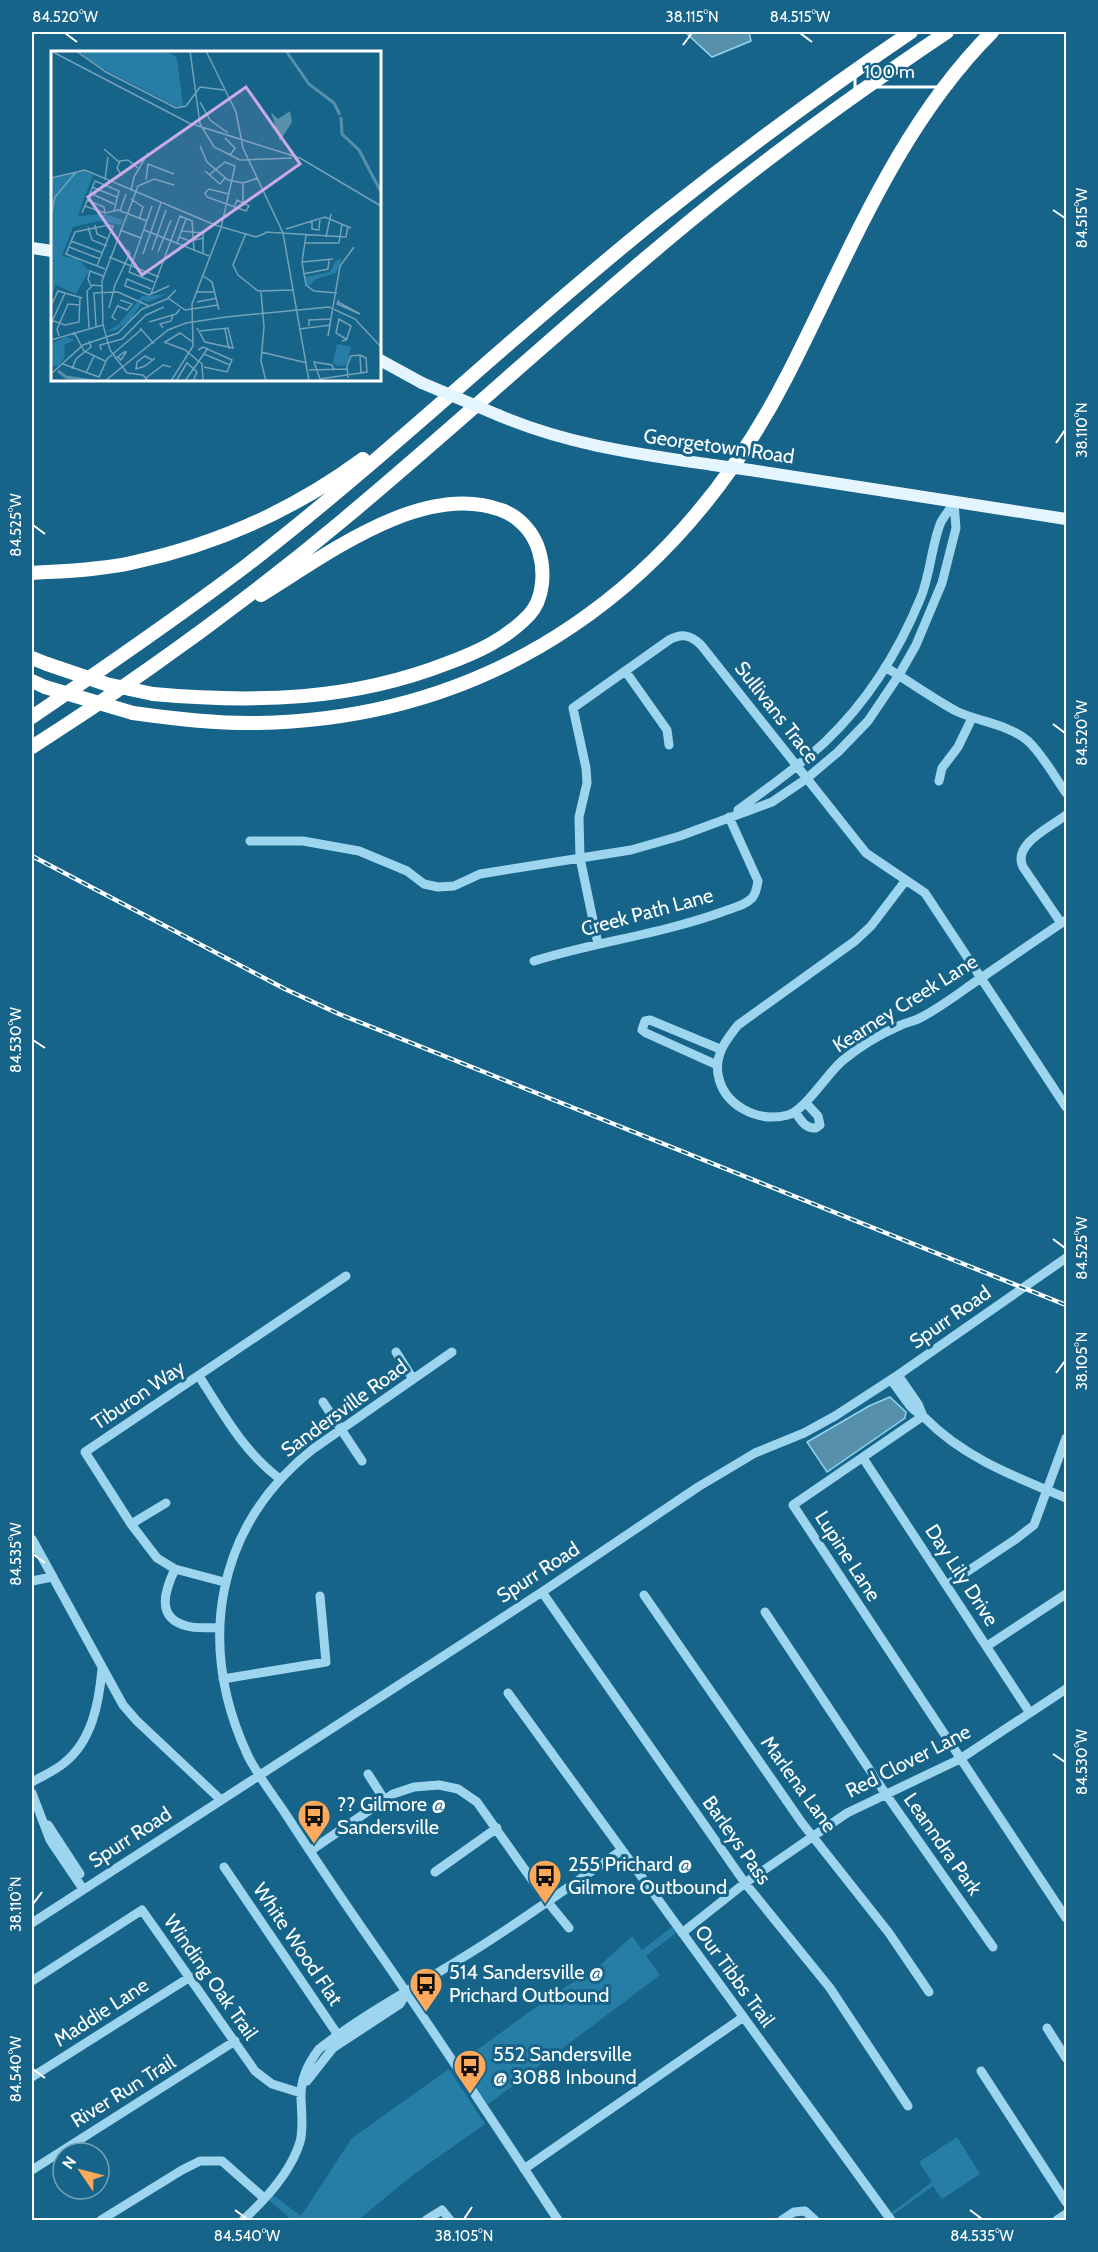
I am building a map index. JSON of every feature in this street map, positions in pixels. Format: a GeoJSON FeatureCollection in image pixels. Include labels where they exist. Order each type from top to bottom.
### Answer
{"type":"FeatureCollection","features":[{"type":"Feature","properties":{"kind":"highway"},"geometry":{"type":"LineString","coordinates":[[32,717],[181,614],[247,565],[657,219],[810,101],[911,32]]}},
{"type":"Feature","properties":{"kind":"highway"},"geometry":{"type":"LineString","coordinates":[[32,747],[195,634],[287,565],[343,520],[667,240],[771,156],[883,74],[947,32]]}},
{"type":"Feature","properties":{"kind":"highway"},"geometry":{"type":"LineString","coordinates":[[32,681],[133,713],[191,721],[260,723],[316,720],[361,713],[442,692],[520,658],[574,625],[611,599],[650,565],[690,523],[743,452],[786,377],[895,159],[949,78],[992,32]]}},
{"type":"Feature","properties":{"kind":"highway"},"geometry":{"type":"LineString","coordinates":[[32,573],[130,563],[194,546],[240,530],[277,513],[339,476],[472,376]]}},
{"type":"Feature","properties":{"kind":"highway"},"geometry":{"type":"LineString","coordinates":[[32,658],[106,684],[153,694],[240,700],[324,695],[402,679],[474,653],[508,635],[531,613],[541,590],[544,568],[539,548],[528,528],[511,513],[489,505],[467,503],[444,505],[391,520],[362,533],[195,634]]}},
{"type":"Feature","properties":{"kind":"main road"},"geometry":{"type":"LineString","coordinates":[[32,248],[51,251]]}},
{"type":"Feature","properties":{"kind":"main road","name":"Georgetown Road"},"geometry":{"type":"LineString","coordinates":[[381,361],[422,382],[534,431],[561,438],[639,454],[1066,519]]}},
{"type":"Feature","properties":{"kind":"street"},"geometry":{"type":"LineString","coordinates":[[729,817],[797,767],[854,711],[885,667],[905,632],[923,591],[941,523],[954,503]]}},
{"type":"Feature","properties":{"kind":"street"},"geometry":{"type":"LineString","coordinates":[[250,840],[303,841],[345,848],[359,851],[407,871],[417,878],[442,881],[631,850],[680,836],[772,802],[806,779],[838,752],[868,721],[899,675],[916,645],[937,596],[956,528],[954,503]]}},
{"type":"Feature","properties":{"kind":"street"},"geometry":{"type":"LineString","coordinates":[[923,591],[937,596]]}},
{"type":"Feature","properties":{"kind":"street","name":"Sullivans Trace"},"geometry":{"type":"LineString","coordinates":[[598,944],[580,858],[579,817],[587,783],[585,760],[573,708],[677,636],[686,635],[695,639],[866,853],[925,893],[1066,1107]]}},
{"type":"Feature","properties":{"kind":"street"},"geometry":{"type":"LineString","coordinates":[[885,667],[955,710],[998,726],[1026,740],[1036,750],[1066,793]]}},
{"type":"Feature","properties":{"kind":"street"},"geometry":{"type":"LineString","coordinates":[[626,672],[667,730],[669,745]]}},
{"type":"Feature","properties":{"kind":"street"},"geometry":{"type":"LineString","coordinates":[[939,781],[942,768],[958,747],[972,718]]}},
{"type":"Feature","properties":{"kind":"street","name":"Kearney Creek Lane"},"geometry":{"type":"LineString","coordinates":[[795,1112],[806,1103],[817,1086],[833,1070],[860,1047],[880,1035],[921,1018],[1064,922],[1023,867],[1020,856],[1025,845],[1066,815]]}},
{"type":"Feature","properties":{"kind":"street","name":"Creek Path Lane"},"geometry":{"type":"LineString","coordinates":[[534,961],[669,929],[706,918],[752,898],[758,882],[729,817]]}},
{"type":"Feature","properties":{"kind":"street"},"geometry":{"type":"LineString","coordinates":[[806,1103],[818,1116],[820,1125],[816,1128],[810,1129],[804,1125],[795,1112],[772,1118],[753,1114],[734,1104],[720,1084],[717,1065],[720,1049],[738,1025],[855,941],[871,926],[906,880]]}},
{"type":"Feature","properties":{"kind":"street"},"geometry":{"type":"LineString","coordinates":[[717,1065],[646,1033],[642,1030],[642,1025],[645,1021],[650,1020],[720,1049]]}},
{"type":"Feature","properties":{"kind":"street","name":"Spurr Road"},"geometry":{"type":"LineString","coordinates":[[32,1923],[745,1458],[815,1428],[895,1378],[1066,1258]]}},
{"type":"Feature","properties":{"kind":"street","name":"Tiburon Way"},"geometry":{"type":"LineString","coordinates":[[224,1582],[175,1569],[157,1558],[130,1524],[85,1452],[346,1276]]}},
{"type":"Feature","properties":{"kind":"street"},"geometry":{"type":"LineString","coordinates":[[396,1352],[413,1379]]}},
{"type":"Feature","properties":{"kind":"street","name":"Sandersville Road"},"geometry":{"type":"LineString","coordinates":[[452,1352],[340,1430],[294,1464],[280,1479],[253,1517],[231,1561],[224,1582],[219,1650],[226,1696],[249,1757],[558,2220]]}},
{"type":"Feature","properties":{"kind":"street"},"geometry":{"type":"LineString","coordinates":[[199,1377],[239,1438],[261,1465],[280,1479]]}},
{"type":"Feature","properties":{"kind":"street"},"geometry":{"type":"LineString","coordinates":[[895,1378],[918,1404],[923,1416],[933,1428],[970,1455],[1066,1498]]}},
{"type":"Feature","properties":{"kind":"street"},"geometry":{"type":"LineString","coordinates":[[323,1402],[362,1461]]}},
{"type":"Feature","properties":{"kind":"street","name":"Lupine Lane"},"geometry":{"type":"LineString","coordinates":[[923,1416],[793,1505],[960,1759]]}},
{"type":"Feature","properties":{"kind":"street"},"geometry":{"type":"LineString","coordinates":[[947,1585],[1034,1525],[1066,1438]]}},
{"type":"Feature","properties":{"kind":"street","name":"Day Lily Drive"},"geometry":{"type":"LineString","coordinates":[[863,1458],[1030,1713]]}},
{"type":"Feature","properties":{"kind":"street"},"geometry":{"type":"LineString","coordinates":[[130,1524],[166,1503]]}},
{"type":"Feature","properties":{"kind":"street"},"geometry":{"type":"LineString","coordinates":[[32,1539],[123,1705],[136,1722],[220,1800]]}},
{"type":"Feature","properties":{"kind":"street"},"geometry":{"type":"LineString","coordinates":[[175,1569],[166,1586],[164,1602],[171,1618],[186,1626],[220,1628]]}},
{"type":"Feature","properties":{"kind":"street"},"geometry":{"type":"LineString","coordinates":[[32,1581],[52,1577]]}},
{"type":"Feature","properties":{"kind":"street","name":"Barleys Pass"},"geometry":{"type":"LineString","coordinates":[[542,1592],[745,1884],[830,1988],[908,2106]]}},
{"type":"Feature","properties":{"kind":"street"},"geometry":{"type":"LineString","coordinates":[[987,1646],[1066,1594]]}},
{"type":"Feature","properties":{"kind":"street","name":"Marlena Lane"},"geometry":{"type":"LineString","coordinates":[[644,1595],[802,1823],[889,1933],[929,1992]]}},
{"type":"Feature","properties":{"kind":"street"},"geometry":{"type":"LineString","coordinates":[[223,1679],[327,1662],[320,1596]]}},
{"type":"Feature","properties":{"kind":"street","name":"Leanndra Park"},"geometry":{"type":"LineString","coordinates":[[765,1612],[885,1793],[993,1947]]}},
{"type":"Feature","properties":{"kind":"street"},"geometry":{"type":"LineString","coordinates":[[32,1782],[65,1763],[84,1739],[96,1709],[102,1667]]}},
{"type":"Feature","properties":{"kind":"street","name":"Red Clover Lane"},"geometry":{"type":"LineString","coordinates":[[682,1933],[745,1884],[847,1813],[960,1759],[1066,1689]]}},
{"type":"Feature","properties":{"kind":"street","name":"Our Tibbs Trail"},"geometry":{"type":"LineString","coordinates":[[508,1693],[891,2220]]}},
{"type":"Feature","properties":{"kind":"street"},"geometry":{"type":"LineString","coordinates":[[960,1759],[1066,1918]]}},
{"type":"Feature","properties":{"kind":"street"},"geometry":{"type":"LineString","coordinates":[[368,1774],[384,1799]]}},
{"type":"Feature","properties":{"kind":"street"},"geometry":{"type":"LineString","coordinates":[[310,1851],[384,1799],[414,1787],[439,1785],[458,1789],[477,1802],[547,1901],[569,1928]]}},
{"type":"Feature","properties":{"kind":"street"},"geometry":{"type":"LineString","coordinates":[[32,1793],[50,1840],[86,1887]]}},
{"type":"Feature","properties":{"kind":"street"},"geometry":{"type":"LineString","coordinates":[[435,1872],[497,1828]]}},
{"type":"Feature","properties":{"kind":"street"},"geometry":{"type":"LineString","coordinates":[[243,2220],[264,2198],[292,2159],[300,2141],[301,2093],[305,2073],[311,2059],[319,2049],[340,2038],[389,2000],[406,1992],[622,1850]]}},
{"type":"Feature","properties":{"kind":"street","name":"White Wood Flat"},"geometry":{"type":"LineString","coordinates":[[224,1867],[340,2038]]}},
{"type":"Feature","properties":{"kind":"street","name":"Winding Oak Trail"},"geometry":{"type":"LineString","coordinates":[[32,1981],[142,1910],[255,2071],[272,2084],[301,2093]]}},
{"type":"Feature","properties":{"kind":"street","name":"Maddie Lane"},"geometry":{"type":"LineString","coordinates":[[32,2078],[190,1977]]}},
{"type":"Feature","properties":{"kind":"street"},"geometry":{"type":"LineString","coordinates":[[524,2169],[742,2018]]}},
{"type":"Feature","properties":{"kind":"street"},"geometry":{"type":"LineString","coordinates":[[1047,2028],[1066,2058]]}},
{"type":"Feature","properties":{"kind":"street","name":"River Run Trail"},"geometry":{"type":"LineString","coordinates":[[32,2170],[235,2041]]}},
{"type":"Feature","properties":{"kind":"street"},"geometry":{"type":"LineString","coordinates":[[981,2071],[1066,2202]]}},
{"type":"Feature","properties":{"kind":"street"},"geometry":{"type":"LineString","coordinates":[[101,2220],[182,2170],[200,2162],[222,2162],[264,2198]]}},
{"type":"Feature","properties":{"kind":"street"},"geometry":{"type":"LineString","coordinates":[[426,2220],[442,2210],[450,2220]]}},
{"type":"Feature","properties":{"kind":"street"},"geometry":{"type":"LineString","coordinates":[[782,2220],[794,2212],[805,2211],[815,2220]]}},
{"type":"Feature","properties":{"kind":"street"},"geometry":{"type":"LineString","coordinates":[[1057,2220],[1066,2214]]}},
{"type":"Feature","properties":{"kind":"shaded area"},"geometry":{"type":"Polygon","coordinates":[[[685,32],[749,32],[751,41],[712,57],[685,32]]]}},
{"type":"Feature","properties":{"kind":"shaded area"},"geometry":{"type":"Polygon","coordinates":[[[890,1397],[906,1412],[905,1418],[827,1472],[807,1442],[869,1406],[890,1397]]]}},
{"type":"Feature","properties":{"kind":"shaded area"},"geometry":{"type":"Polygon","coordinates":[[[672,1927],[676,1933],[646,1956],[660,1975],[487,2105],[459,2063],[557,1992],[596,1969],[632,1936],[642,1950],[672,1927]]]}},
{"type":"Feature","properties":{"kind":"shaded area"},"geometry":{"type":"Polygon","coordinates":[[[449,2069],[485,2124],[413,2175],[358,2220],[292,2220],[269,2200],[273,2195],[301,2216],[352,2138],[449,2069]]]}},
{"type":"Feature","properties":{"kind":"shaded area"},"geometry":{"type":"Polygon","coordinates":[[[957,2137],[980,2174],[942,2199],[933,2186],[893,2215],[891,2213],[932,2182],[919,2162],[957,2137]]]}},
{"type":"Feature","properties":{"kind":"railway"},"geometry":{"type":"LineString","coordinates":[[32,856],[285,989],[339,1014],[1066,1305]]}},
{"type":"Feature","properties":{"kind":"place","name":"?? Gilmore @ Sandersville"},"geometry":{"type":"Point","coordinates":[314,1845]}},
{"type":"Feature","properties":{"kind":"place","name":"255 Prichard @ Gilmore Outbound"},"geometry":{"type":"Point","coordinates":[545,1905]}},
{"type":"Feature","properties":{"kind":"place","name":"514 Sandersville @ Prichard Outbound"},"geometry":{"type":"Point","coordinates":[426,2013]}},
{"type":"Feature","properties":{"kind":"place","name":"552 Sandersville @ 3088 Inbound"},"geometry":{"type":"Point","coordinates":[470,2095]}}]}
